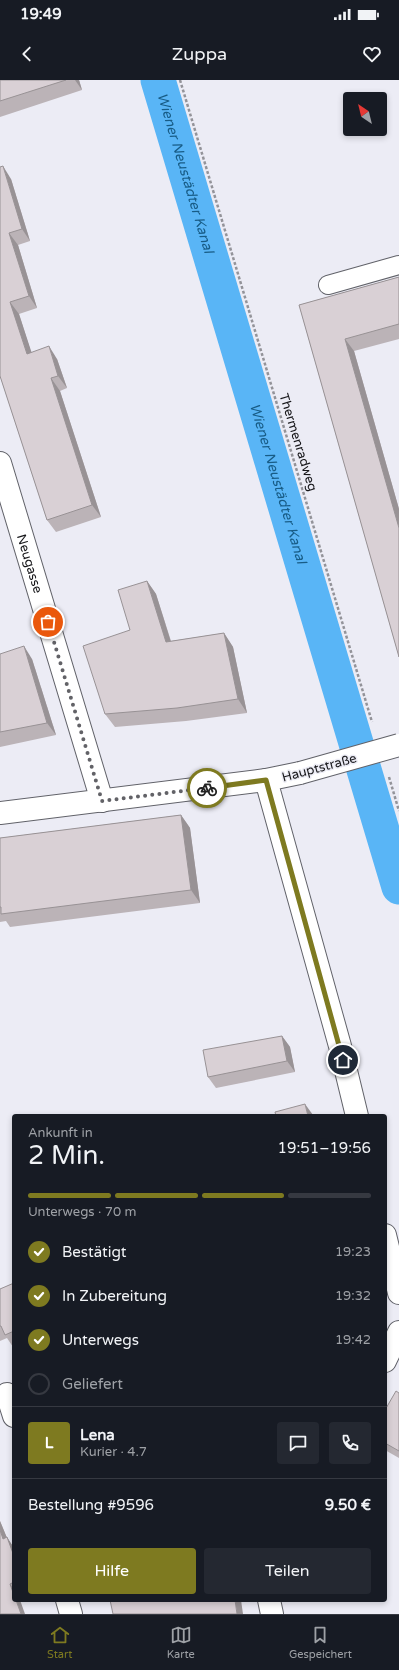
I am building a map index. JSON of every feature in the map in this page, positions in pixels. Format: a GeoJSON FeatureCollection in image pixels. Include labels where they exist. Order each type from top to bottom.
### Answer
{"type":"FeatureCollection","features":[{"type":"Feature","properties":{"kind":"street","name":"Neugasse"},"geometry":{"type":"LineString","coordinates":[[0,463],[102,801]]}},
{"type":"Feature","properties":{"kind":"street","name":"Hauptstraße"},"geometry":{"type":"LineString","coordinates":[[0,813],[266,780],[300,773],[399,745]]}},
{"type":"Feature","properties":{"kind":"street"},"geometry":{"type":"LineString","coordinates":[[266,780],[340,1046],[356,1114]]}},
{"type":"Feature","properties":{"kind":"street"},"geometry":{"type":"LineString","coordinates":[[387,1243],[399,1293]]}},
{"type":"Feature","properties":{"kind":"street"},"geometry":{"type":"LineString","coordinates":[[387,1357],[399,1332]]}},
{"type":"Feature","properties":{"kind":"street"},"geometry":{"type":"LineString","coordinates":[[7,1394],[12,1410]]}},
{"type":"Feature","properties":{"kind":"street"},"geometry":{"type":"LineString","coordinates":[[68,1602],[71,1614]]}},
{"type":"Feature","properties":{"kind":"street"},"geometry":{"type":"LineString","coordinates":[[269,1602],[272,1614]]}},
{"type":"Feature","properties":{"kind":"lane"},"geometry":{"type":"LineString","coordinates":[[328,285],[399,265]]}},
{"type":"Feature","properties":{"kind":"path","name":"Thermenradweg"},"geometry":{"type":"LineString","coordinates":[[180,80],[374,727]]}},
{"type":"Feature","properties":{"kind":"path"},"geometry":{"type":"LineString","coordinates":[[388,773],[399,811]]}},
{"type":"Feature","properties":{"kind":"building"},"geometry":{"type":"Polygon","coordinates":[[[0,80],[66,80],[0,101],[0,80]]]}},
{"type":"Feature","properties":{"kind":"building"},"geometry":{"type":"Polygon","coordinates":[[[3,166],[22,229],[9,233],[29,296],[10,302],[27,354],[49,346],[58,376],[51,378],[92,505],[47,520],[0,376],[0,167],[3,166]]]}},
{"type":"Feature","properties":{"kind":"building"},"geometry":{"type":"Polygon","coordinates":[[[399,277],[399,324],[345,339],[399,528],[399,657],[299,305],[399,277]]]}},
{"type":"Feature","properties":{"kind":"building"},"geometry":{"type":"Polygon","coordinates":[[[147,581],[166,642],[224,633],[238,699],[177,708],[105,714],[83,646],[130,630],[118,590],[147,581]]]}},
{"type":"Feature","properties":{"kind":"building"},"geometry":{"type":"Polygon","coordinates":[[[24,646],[47,723],[0,732],[0,654],[24,646]]]}},
{"type":"Feature","properties":{"kind":"building"},"geometry":{"type":"Polygon","coordinates":[[[181,815],[191,890],[1,914],[0,838],[181,815]]]}},
{"type":"Feature","properties":{"kind":"building"},"geometry":{"type":"Polygon","coordinates":[[[282,1036],[287,1061],[208,1077],[203,1050],[282,1036]]]}},
{"type":"Feature","properties":{"kind":"building"},"geometry":{"type":"Polygon","coordinates":[[[305,1104],[308,1114],[276,1114],[275,1112],[305,1104]]]}},
{"type":"Feature","properties":{"kind":"building"},"geometry":{"type":"Polygon","coordinates":[[[12,1284],[12,1332],[5,1335],[0,1326],[0,1289],[12,1284]]]}},
{"type":"Feature","properties":{"kind":"building"},"geometry":{"type":"Polygon","coordinates":[[[396,1391],[399,1393],[399,1451],[387,1444],[387,1407],[396,1391]]]}},
{"type":"Feature","properties":{"kind":"building"},"geometry":{"type":"Polygon","coordinates":[[[0,1530],[3,1539],[7,1537],[12,1551],[12,1583],[10,1584],[12,1590],[12,1602],[17,1602],[21,1614],[0,1614],[0,1530]]]}},
{"type":"Feature","properties":{"kind":"building"},"geometry":{"type":"Polygon","coordinates":[[[110,1602],[235,1602],[237,1614],[113,1614],[110,1602]]]}},
{"type":"Feature","properties":{"kind":"waterway","name":"Wiener Neustädter Kanal"},"geometry":{"type":"LineString","coordinates":[[158,80],[399,887]]}},
{"type":"Feature","properties":{"kind":"way so far"},"geometry":{"type":"LineString","coordinates":[[48,622],[102,801],[207,788]]}},
{"type":"Feature","properties":{"kind":"route"},"geometry":{"type":"LineString","coordinates":[[207,788],[266,780],[343,1060]]}}]}
